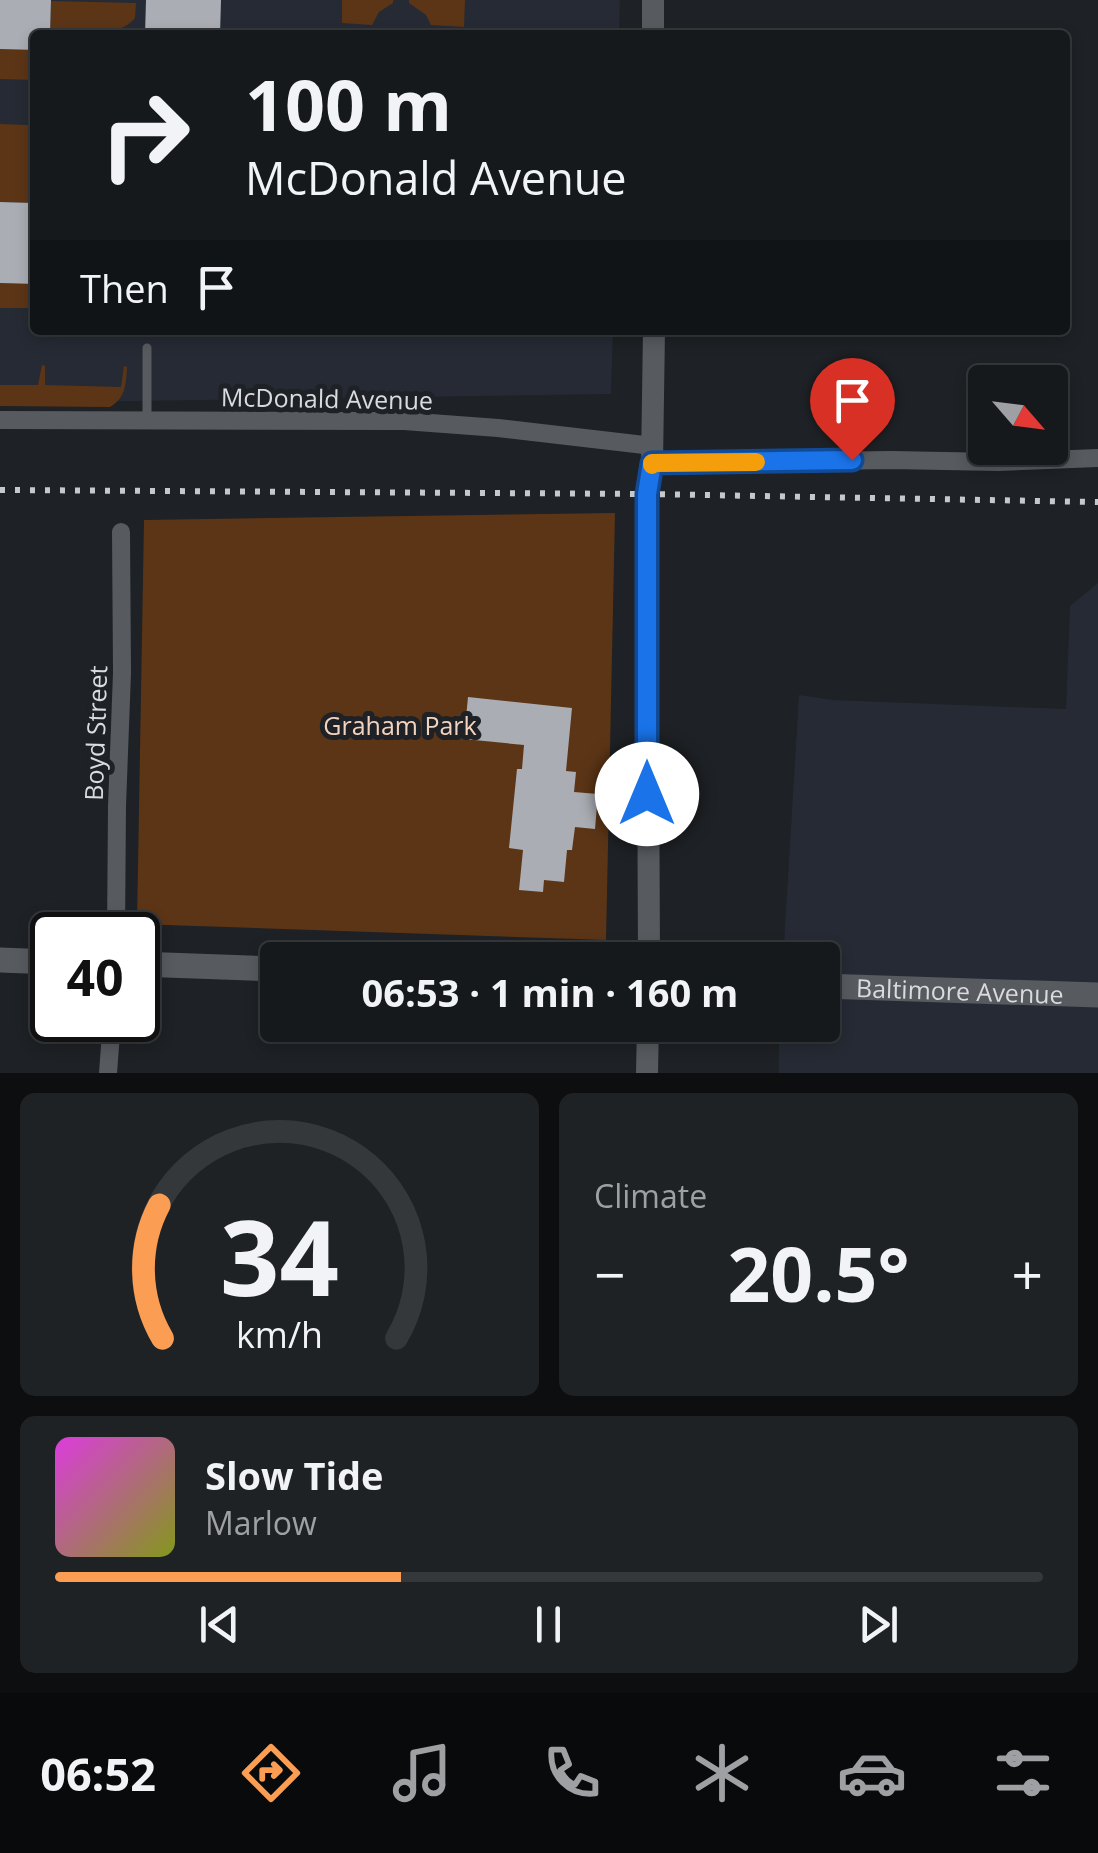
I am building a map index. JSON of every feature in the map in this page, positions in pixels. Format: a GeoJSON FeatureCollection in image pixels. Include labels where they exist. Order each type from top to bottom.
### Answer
{"type":"FeatureCollection","features":[{"type":"Feature","properties":{"kind":"main road"},"geometry":{"type":"LineString","coordinates":[[0,960],[30,961]]}},
{"type":"Feature","properties":{"kind":"main road"},"geometry":{"type":"LineString","coordinates":[[160,965],[260,968]]}},
{"type":"Feature","properties":{"kind":"main road","name":"Baltimore Avenue"},"geometry":{"type":"LineString","coordinates":[[840,987],[1098,995]]}},
{"type":"Feature","properties":{"kind":"street"},"geometry":{"type":"LineString","coordinates":[[653,0],[654,30]]}},
{"type":"Feature","properties":{"kind":"street"},"geometry":{"type":"LineString","coordinates":[[649,942],[647,494],[652,454],[654,335]]}},
{"type":"Feature","properties":{"kind":"street","name":"McDonald Avenue"},"geometry":{"type":"LineString","coordinates":[[0,420],[404,421],[498,428],[652,454],[998,462],[1098,458]]}},
{"type":"Feature","properties":{"kind":"street","name":"Boyd Street"},"geometry":{"type":"LineString","coordinates":[[116,912],[122,532]]}},
{"type":"Feature","properties":{"kind":"street"},"geometry":{"type":"LineString","coordinates":[[108,1073],[110,1042]]}},
{"type":"Feature","properties":{"kind":"street"},"geometry":{"type":"LineString","coordinates":[[647,1073],[648,1042]]}},
{"type":"Feature","properties":{"kind":"lane"},"geometry":{"type":"LineString","coordinates":[[147,348],[147,420]]}},
{"type":"Feature","properties":{"kind":"shaded area"},"geometry":{"type":"Polygon","coordinates":[[[0,0],[620,0],[619,30],[30,30],[30,335],[613,335],[611,394],[0,403],[0,0]]]}},
{"type":"Feature","properties":{"kind":"shaded area"},"geometry":{"type":"Polygon","coordinates":[[[1098,583],[1098,1073],[779,1073],[779,1042],[840,1042],[840,942],[784,942],[799,695],[833,700],[1066,709],[1070,606],[1098,583]]]}},
{"type":"Feature","properties":{"kind":"green space"},"geometry":{"type":"Polygon","coordinates":[[[342,0],[393,3],[379,12],[372,25],[342,23],[342,0]]]}},
{"type":"Feature","properties":{"kind":"green space"},"geometry":{"type":"Polygon","coordinates":[[[409,0],[465,0],[464,27],[431,25],[409,0]]]}},
{"type":"Feature","properties":{"kind":"green space"},"geometry":{"type":"Polygon","coordinates":[[[51,1],[136,3],[135,18],[118,30],[50,30],[51,1]]]}},
{"type":"Feature","properties":{"kind":"green space"},"geometry":{"type":"Polygon","coordinates":[[[0,49],[30,50],[30,80],[0,79],[0,49]]]}},
{"type":"Feature","properties":{"kind":"green space"},"geometry":{"type":"Polygon","coordinates":[[[30,95],[30,203],[0,202],[0,124],[28,125],[30,95]]]}},
{"type":"Feature","properties":{"kind":"green space"},"geometry":{"type":"Polygon","coordinates":[[[0,283],[30,284],[30,308],[0,308],[0,283]]]}},
{"type":"Feature","properties":{"kind":"green space"},"geometry":{"type":"Polygon","coordinates":[[[42,365],[45,385],[121,387],[124,366],[124,390],[110,407],[0,406],[0,385],[38,385],[42,365]]]}},
{"type":"Feature","properties":{"kind":"green space","name":"Graham Park"},"geometry":{"type":"Polygon","coordinates":[[[615,513],[606,940],[160,925],[160,912],[137,912],[144,520],[615,513]]]}},
{"type":"Feature","properties":{"kind":"building"},"geometry":{"type":"Polygon","coordinates":[[[0,0],[51,0],[50,30],[30,30],[30,50],[0,49],[0,0]]]}},
{"type":"Feature","properties":{"kind":"building"},"geometry":{"type":"Polygon","coordinates":[[[146,0],[221,0],[220,30],[145,30],[146,0]]]}},
{"type":"Feature","properties":{"kind":"building"},"geometry":{"type":"Polygon","coordinates":[[[0,202],[30,203],[30,284],[0,283],[0,202]]]}},
{"type":"Feature","properties":{"kind":"building"},"geometry":{"type":"Polygon","coordinates":[[[468,697],[572,708],[566,771],[576,772],[574,792],[598,794],[595,829],[575,827],[572,850],[567,850],[564,882],[544,880],[543,892],[519,890],[523,850],[509,848],[517,769],[522,769],[524,745],[464,739],[468,697]]]}},
{"type":"Feature","properties":{"kind":"railway"},"geometry":{"type":"LineString","coordinates":[[0,490],[647,494],[1098,502]]}},
{"type":"Feature","properties":{"kind":"slow traffic"},"geometry":{"type":"LineString","coordinates":[[652,465],[756,462]]}},
{"type":"Feature","properties":{"kind":"route"},"geometry":{"type":"LineString","coordinates":[[647,794],[647,494],[652,463],[852,460]]}}]}
